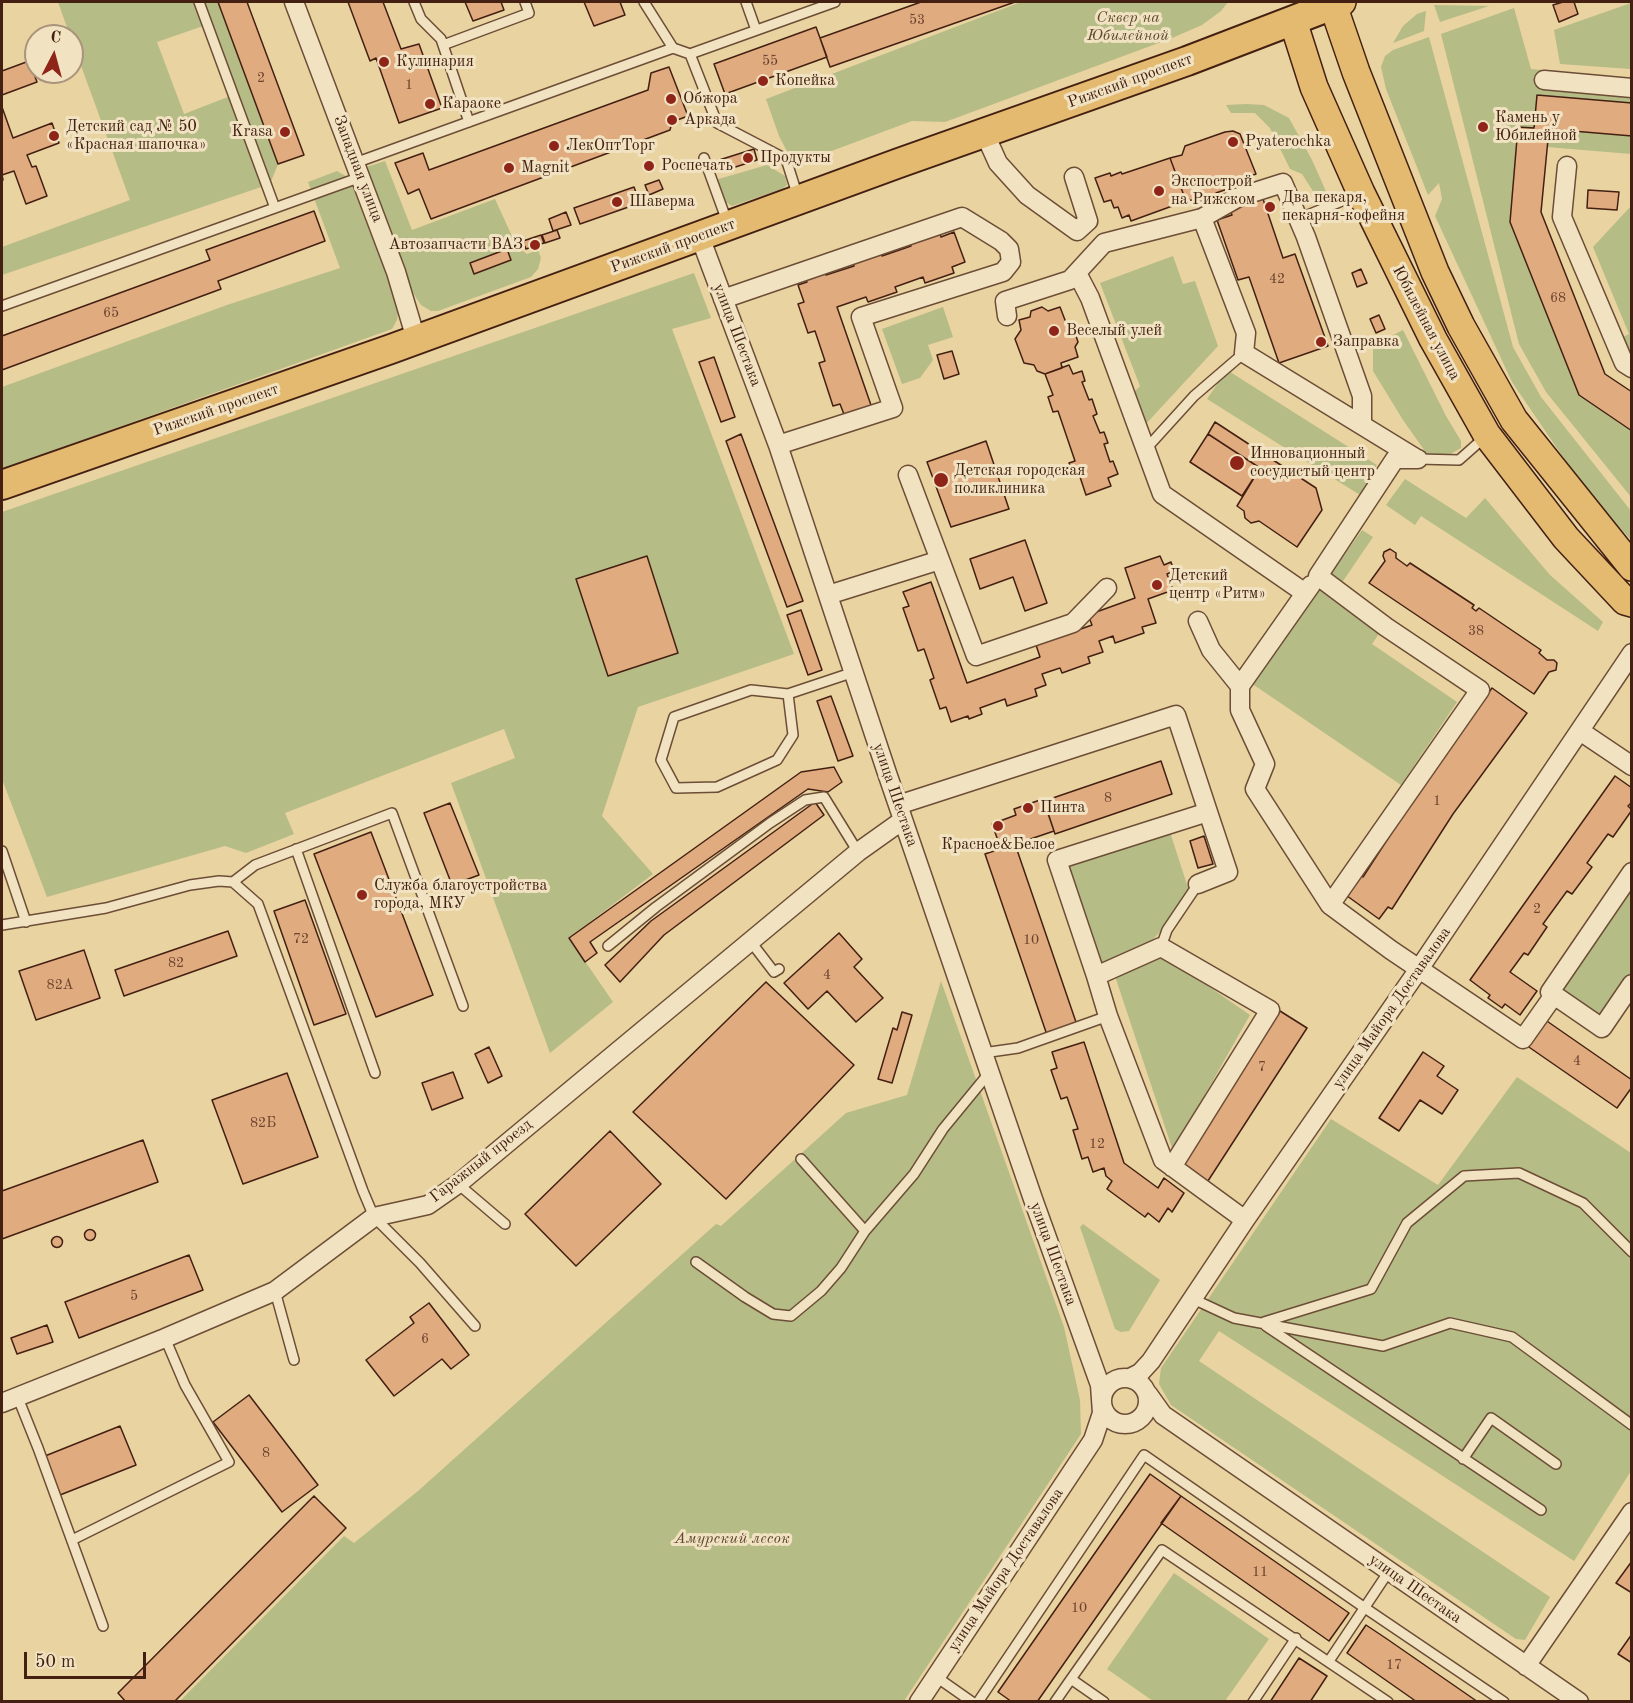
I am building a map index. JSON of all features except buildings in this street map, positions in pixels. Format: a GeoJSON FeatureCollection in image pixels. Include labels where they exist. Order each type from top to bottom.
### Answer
{"type":"FeatureCollection","features":[{"type":"Feature","properties":{"kind":"highway","name":"Рижский проспект"},"geometry":{"type":"LineString","coordinates":[[2,485],[416,339],[700,237],[798,199],[1187,61],[1290,11],[1336,3]]}},
{"type":"Feature","properties":{"kind":"main road","name":"Юбилейная улица"},"geometry":{"type":"LineString","coordinates":[[1336,3],[1396,179],[1435,272],[1461,326],[1514,420],[1632,567]]}},
{"type":"Feature","properties":{"kind":"main road","name":"Юбилейная улица"},"geometry":{"type":"LineString","coordinates":[[1290,11],[1314,87],[1361,193],[1433,339],[1487,435],[1566,538],[1624,601],[1632,603]]}},
{"type":"Feature","properties":{"kind":"street","name":"Западная улица"},"geometry":{"type":"LineString","coordinates":[[294,2],[396,272],[416,339]]}},
{"type":"Feature","properties":{"kind":"street"},"geometry":{"type":"LineString","coordinates":[[1544,80],[1632,88]]}},
{"type":"Feature","properties":{"kind":"street"},"geometry":{"type":"LineString","coordinates":[[984,132],[998,163],[1028,195],[1077,231],[1088,221],[1074,177]]}},
{"type":"Feature","properties":{"kind":"street"},"geometry":{"type":"LineString","coordinates":[[1567,166],[1562,217],[1624,363],[1632,368]]}},
{"type":"Feature","properties":{"kind":"street"},"geometry":{"type":"LineString","coordinates":[[1007,316],[1005,301],[1070,280],[1104,243],[1202,218],[1239,197],[1283,183],[1362,396],[1362,425]]}},
{"type":"Feature","properties":{"kind":"street"},"geometry":{"type":"LineString","coordinates":[[723,299],[962,217],[1001,241],[1009,249],[1011,262],[1003,272],[861,317],[893,408],[778,445]]}},
{"type":"Feature","properties":{"kind":"street"},"geometry":{"type":"LineString","coordinates":[[1202,218],[1246,333],[1244,353],[1418,459]]}},
{"type":"Feature","properties":{"kind":"street","name":"улица Шестака"},"geometry":{"type":"LineString","coordinates":[[700,237],[778,445],[1033,1199],[1100,1385],[1102,1402]]}},
{"type":"Feature","properties":{"kind":"street"},"geometry":{"type":"LineString","coordinates":[[1077,273],[1090,298],[1162,494],[1305,593]]}},
{"type":"Feature","properties":{"kind":"street"},"geometry":{"type":"LineString","coordinates":[[1418,459],[1395,459],[1318,576],[1240,687],[1240,710],[1265,764],[1255,789],[1330,905],[1419,969],[1523,1039],[1554,995]]}},
{"type":"Feature","properties":{"kind":"street"},"geometry":{"type":"LineString","coordinates":[[908,475],[976,656],[1073,623],[1107,588]]}},
{"type":"Feature","properties":{"kind":"street"},"geometry":{"type":"LineString","coordinates":[[828,595],[940,560]]}},
{"type":"Feature","properties":{"kind":"street"},"geometry":{"type":"LineString","coordinates":[[1318,576],[1386,627],[1480,690],[1330,905]]}},
{"type":"Feature","properties":{"kind":"street"},"geometry":{"type":"LineString","coordinates":[[1198,621],[1211,650],[1240,687]]}},
{"type":"Feature","properties":{"kind":"street","name":"улица Майора Доставалова"},"geometry":{"type":"LineString","coordinates":[[1135,1385],[1140,1373],[1151,1361],[1191,1298],[1419,969],[1632,653]]}},
{"type":"Feature","properties":{"kind":"street","name":"Гаражный проезд"},"geometry":{"type":"LineString","coordinates":[[10,1400],[275,1291],[374,1217],[428,1204],[458,1184],[629,1040],[751,942],[901,813],[1176,715],[1208,812]]}},
{"type":"Feature","properties":{"kind":"street"},"geometry":{"type":"LineString","coordinates":[[1580,731],[1632,766]]}},
{"type":"Feature","properties":{"kind":"street"},"geometry":{"type":"LineString","coordinates":[[1198,884],[1228,872],[1208,812],[1057,860],[1108,1016],[1163,1160],[1245,1220]]}},
{"type":"Feature","properties":{"kind":"street"},"geometry":{"type":"LineString","coordinates":[[1632,872],[1550,992],[1602,1028],[1632,984]]}},
{"type":"Feature","properties":{"kind":"street"},"geometry":{"type":"LineString","coordinates":[[1096,976],[1161,947],[1270,1010],[1172,1167]]}},
{"type":"Feature","properties":{"kind":"street","name":"улица Шестака"},"geometry":{"type":"LineString","coordinates":[[1089,1353],[1109,1374],[1135,1385],[1163,1415],[1579,1701]]}},
{"type":"Feature","properties":{"kind":"street"},"geometry":{"type":"LineString","coordinates":[[1135,1385],[1147,1409],[1144,1415],[1130,1424],[1122,1424],[1109,1417],[1102,1402],[1106,1387],[1135,1385]]}},
{"type":"Feature","properties":{"kind":"street","name":"улица Майора Доставалова"},"geometry":{"type":"LineString","coordinates":[[919,1701],[1093,1440],[1100,1423],[1102,1402]]}},
{"type":"Feature","properties":{"kind":"street"},"geometry":{"type":"LineString","coordinates":[[1144,1415],[1163,1415]]}},
{"type":"Feature","properties":{"kind":"street","name":"улица Майора Доставалова"},"geometry":{"type":"LineString","coordinates":[[1093,1440],[1111,1428],[1122,1424]]}},
{"type":"Feature","properties":{"kind":"street"},"geometry":{"type":"LineString","coordinates":[[1526,1666],[1632,1512]]}},
{"type":"Feature","properties":{"kind":"lane"},"geometry":{"type":"LineString","coordinates":[[199,2],[275,208]]}},
{"type":"Feature","properties":{"kind":"lane"},"geometry":{"type":"LineString","coordinates":[[414,2],[421,20],[441,39],[469,122]]}},
{"type":"Feature","properties":{"kind":"lane"},"geometry":{"type":"LineString","coordinates":[[443,45],[529,13],[525,2]]}},
{"type":"Feature","properties":{"kind":"lane"},"geometry":{"type":"LineString","coordinates":[[644,2],[673,48],[690,54],[836,2]]}},
{"type":"Feature","properties":{"kind":"lane"},"geometry":{"type":"LineString","coordinates":[[746,2],[756,30]]}},
{"type":"Feature","properties":{"kind":"lane"},"geometry":{"type":"LineString","coordinates":[[2,306],[275,208],[469,122],[673,48]]}},
{"type":"Feature","properties":{"kind":"lane"},"geometry":{"type":"LineString","coordinates":[[690,54],[717,123],[786,159],[798,199]]}},
{"type":"Feature","properties":{"kind":"lane"},"geometry":{"type":"LineString","coordinates":[[704,158],[729,226]]}},
{"type":"Feature","properties":{"kind":"lane"},"geometry":{"type":"LineString","coordinates":[[1298,219],[1361,193]]}},
{"type":"Feature","properties":{"kind":"lane"},"geometry":{"type":"LineString","coordinates":[[1146,450],[1194,396],[1244,353]]}},
{"type":"Feature","properties":{"kind":"lane"},"geometry":{"type":"LineString","coordinates":[[1418,459],[1459,460],[1487,435]]}},
{"type":"Feature","properties":{"kind":"lane"},"geometry":{"type":"LineString","coordinates":[[788,694],[793,735],[777,760],[717,787],[676,788],[661,760],[674,717],[752,690],[788,694],[854,672]]}},
{"type":"Feature","properties":{"kind":"lane"},"geometry":{"type":"LineString","coordinates":[[608,946],[656,907],[805,800],[824,797],[858,852]]}},
{"type":"Feature","properties":{"kind":"lane"},"geometry":{"type":"LineString","coordinates":[[233,882],[255,864],[392,813],[463,1006]]}},
{"type":"Feature","properties":{"kind":"lane"},"geometry":{"type":"LineString","coordinates":[[296,849],[375,1073]]}},
{"type":"Feature","properties":{"kind":"lane"},"geometry":{"type":"LineString","coordinates":[[2,851],[26,922]]}},
{"type":"Feature","properties":{"kind":"lane"},"geometry":{"type":"LineString","coordinates":[[2,925],[106,908],[190,885],[219,881],[233,882],[258,904],[374,1217],[420,1263],[475,1326]]}},
{"type":"Feature","properties":{"kind":"lane"},"geometry":{"type":"LineString","coordinates":[[1161,947],[1167,930],[1198,884]]}},
{"type":"Feature","properties":{"kind":"lane"},"geometry":{"type":"LineString","coordinates":[[751,942],[773,973]]}},
{"type":"Feature","properties":{"kind":"lane"},"geometry":{"type":"LineString","coordinates":[[983,1053],[1018,1048],[1108,1016]]}},
{"type":"Feature","properties":{"kind":"lane"},"geometry":{"type":"LineString","coordinates":[[696,1262],[745,1297],[774,1314],[791,1316],[821,1291],[841,1268],[865,1230],[914,1174],[943,1128],[990,1071]]}},
{"type":"Feature","properties":{"kind":"lane"},"geometry":{"type":"LineString","coordinates":[[801,1159],[865,1230]]}},
{"type":"Feature","properties":{"kind":"lane"},"geometry":{"type":"LineString","coordinates":[[1262,1323],[1371,1289],[1407,1223],[1464,1176],[1519,1173],[1583,1203],[1632,1252]]}},
{"type":"Feature","properties":{"kind":"lane"},"geometry":{"type":"LineString","coordinates":[[458,1184],[505,1224]]}},
{"type":"Feature","properties":{"kind":"lane"},"geometry":{"type":"LineString","coordinates":[[275,1291],[294,1360]]}},
{"type":"Feature","properties":{"kind":"lane"},"geometry":{"type":"LineString","coordinates":[[1191,1298],[1234,1318],[1383,1346],[1450,1323],[1512,1337],[1632,1425]]}},
{"type":"Feature","properties":{"kind":"lane"},"geometry":{"type":"LineString","coordinates":[[1262,1323],[1541,1510]]}},
{"type":"Feature","properties":{"kind":"lane"},"geometry":{"type":"LineString","coordinates":[[72,1540],[229,1462],[185,1385],[165,1338]]}},
{"type":"Feature","properties":{"kind":"lane"},"geometry":{"type":"LineString","coordinates":[[10,1400],[72,1540],[103,1626]]}},
{"type":"Feature","properties":{"kind":"lane"},"geometry":{"type":"LineString","coordinates":[[1463,1459],[1491,1418],[1556,1464]]}},
{"type":"Feature","properties":{"kind":"lane"},"geometry":{"type":"LineString","coordinates":[[978,1701],[1144,1455],[1504,1701]]}},
{"type":"Feature","properties":{"kind":"lane"},"geometry":{"type":"LineString","coordinates":[[1055,1701],[1162,1550],[1388,1701]]}},
{"type":"Feature","properties":{"kind":"lane"},"geometry":{"type":"LineString","coordinates":[[1329,1661],[1389,1571]]}},
{"type":"Feature","properties":{"kind":"lane"},"geometry":{"type":"LineString","coordinates":[[1253,1701],[1296,1638]]}},
{"type":"Feature","properties":{"kind":"lane"},"geometry":{"type":"LineString","coordinates":[[935,1676],[972,1701]]}},
{"type":"Feature","properties":{"kind":"lane"},"geometry":{"type":"LineString","coordinates":[[1071,1679],[1104,1701]]}},
{"type":"Feature","properties":{"kind":"green space"},"geometry":{"type":"Polygon","coordinates":[[[58,2],[218,2],[278,164],[270,184],[2,275],[2,247],[130,200],[84,74],[84,24],[66,24],[58,2]],[[206,25],[157,42],[184,114],[233,95],[206,25]]]}},
{"type":"Feature","properties":{"kind":"green space","name":"Сквер на Юбилейной"},"geometry":{"type":"Polygon","coordinates":[[[1021,2],[1228,2],[1221,11],[1202,25],[1172,38],[945,122],[912,121],[794,165],[779,136],[766,99],[1021,2]]]}},
{"type":"Feature","properties":{"kind":"green space"},"geometry":{"type":"Polygon","coordinates":[[[1631,3],[1631,69],[1560,64],[1554,30],[1631,3]]]}},
{"type":"Feature","properties":{"kind":"green space"},"geometry":{"type":"Polygon","coordinates":[[[1434,5],[1489,6],[1440,22],[1434,5]]]}},
{"type":"Feature","properties":{"kind":"green space"},"geometry":{"type":"Polygon","coordinates":[[[1514,8],[1531,69],[1631,78],[1631,103],[1537,95],[1534,128],[1518,127],[1510,222],[1579,395],[1631,431],[1631,497],[1546,392],[1519,344],[1441,34],[1514,8]]]}},
{"type":"Feature","properties":{"kind":"green space"},"geometry":{"type":"Polygon","coordinates":[[[1426,11],[1424,31],[1393,43],[1403,26],[1417,14],[1426,11]]]}},
{"type":"Feature","properties":{"kind":"green space"},"geometry":{"type":"Polygon","coordinates":[[[1429,37],[1513,347],[1541,397],[1631,511],[1631,540],[1586,491],[1512,382],[1435,216],[1442,199],[1439,183],[1428,195],[1386,89],[1381,67],[1385,56],[1393,50],[1429,37]]]}},
{"type":"Feature","properties":{"kind":"green space"},"geometry":{"type":"Polygon","coordinates":[[[1226,105],[1264,105],[1289,118],[1329,198],[1320,202],[1302,174],[1290,169],[1270,128],[1255,113],[1231,113],[1226,105]]]}},
{"type":"Feature","properties":{"kind":"green space"},"geometry":{"type":"Polygon","coordinates":[[[1549,129],[1631,136],[1631,154],[1547,147],[1549,129]]]}},
{"type":"Feature","properties":{"kind":"green space"},"geometry":{"type":"Polygon","coordinates":[[[385,161],[412,230],[495,199],[517,247],[527,254],[538,250],[541,258],[538,269],[531,277],[438,311],[431,311],[421,305],[413,293],[357,170],[385,161]]]}},
{"type":"Feature","properties":{"kind":"green space"},"geometry":{"type":"Polygon","coordinates":[[[767,165],[785,176],[787,185],[782,189],[732,206],[724,201],[715,180],[767,165]]]}},
{"type":"Feature","properties":{"kind":"green space"},"geometry":{"type":"Polygon","coordinates":[[[337,171],[349,178],[399,306],[397,320],[392,329],[2,469],[2,387],[227,305],[340,268],[308,182],[337,171]]]}},
{"type":"Feature","properties":{"kind":"green space"},"geometry":{"type":"Polygon","coordinates":[[[1631,206],[1632,355],[1627,357],[1619,339],[1629,334],[1593,247],[1631,206]]]}},
{"type":"Feature","properties":{"kind":"green space"},"geometry":{"type":"Polygon","coordinates":[[[1173,256],[1183,284],[1195,281],[1218,346],[1144,426],[1130,396],[1140,386],[1100,283],[1173,256]]]}},
{"type":"Feature","properties":{"kind":"green space"},"geometry":{"type":"Polygon","coordinates":[[[694,273],[711,318],[672,329],[794,654],[638,707],[602,816],[653,874],[569,938],[613,1002],[550,1053],[451,783],[515,758],[504,729],[285,813],[294,834],[246,853],[225,846],[47,897],[2,779],[2,512],[694,273]]]}},
{"type":"Feature","properties":{"kind":"green space"},"geometry":{"type":"Polygon","coordinates":[[[943,307],[953,337],[928,345],[933,360],[920,378],[902,384],[882,329],[943,307]]]}},
{"type":"Feature","properties":{"kind":"green space"},"geometry":{"type":"Polygon","coordinates":[[[1403,330],[1461,441],[1461,448],[1447,456],[1427,454],[1373,371],[1373,345],[1403,330]]]}},
{"type":"Feature","properties":{"kind":"green space"},"geometry":{"type":"Polygon","coordinates":[[[1227,370],[1377,465],[1360,495],[1207,399],[1227,370]]]}},
{"type":"Feature","properties":{"kind":"green space"},"geometry":{"type":"Polygon","coordinates":[[[1405,479],[1466,518],[1485,498],[1550,575],[1603,622],[1598,631],[1421,516],[1415,525],[1386,505],[1405,479]]]}},
{"type":"Feature","properties":{"kind":"green space"},"geometry":{"type":"Polygon","coordinates":[[[1362,530],[1373,537],[1341,584],[1330,575],[1362,530]]]}},
{"type":"Feature","properties":{"kind":"green space"},"geometry":{"type":"Polygon","coordinates":[[[1320,585],[1383,628],[1372,644],[1457,702],[1401,785],[1251,683],[1320,585]]]}},
{"type":"Feature","properties":{"kind":"green space"},"geometry":{"type":"Polygon","coordinates":[[[1169,829],[1190,894],[1146,946],[1098,966],[1062,863],[1169,829]]]}},
{"type":"Feature","properties":{"kind":"green space"},"geometry":{"type":"Polygon","coordinates":[[[1631,879],[1631,972],[1600,1020],[1556,990],[1631,879]]]}},
{"type":"Feature","properties":{"kind":"green space"},"geometry":{"type":"Polygon","coordinates":[[[1153,955],[1170,960],[1250,1015],[1173,1151],[1113,970],[1153,955]]]}},
{"type":"Feature","properties":{"kind":"green space","name":"Амурский лесок"},"geometry":{"type":"Polygon","coordinates":[[[941,981],[1064,1327],[1080,1400],[1081,1434],[904,1701],[179,1702],[344,1536],[354,1543],[418,1491],[716,1224],[721,1226],[846,1113],[907,1095],[941,981]]]}},
{"type":"Feature","properties":{"kind":"green space"},"geometry":{"type":"Polygon","coordinates":[[[1517,1077],[1631,1153],[1631,1471],[1574,1561],[1219,1331],[1199,1361],[1550,1597],[1525,1640],[1516,1639],[1171,1405],[1159,1384],[1161,1368],[1331,1119],[1438,1185],[1517,1077]]]}},
{"type":"Feature","properties":{"kind":"green space"},"geometry":{"type":"Polygon","coordinates":[[[1083,1224],[1160,1280],[1129,1331],[1121,1332],[1115,1329],[1080,1227],[1083,1224]]]}},
{"type":"Feature","properties":{"kind":"green space"},"geometry":{"type":"Polygon","coordinates":[[[1174,1573],[1269,1639],[1225,1701],[1153,1701],[1107,1669],[1174,1573]]]}},
{"type":"Feature","properties":{"kind":"place","name":"Кулинария"},"geometry":{"type":"Point","coordinates":[384,62]}},
{"type":"Feature","properties":{"kind":"place","name":"Копейка"},"geometry":{"type":"Point","coordinates":[763,81]}},
{"type":"Feature","properties":{"kind":"place","name":"Обжора"},"geometry":{"type":"Point","coordinates":[671,99]}},
{"type":"Feature","properties":{"kind":"place","name":"Караоке"},"geometry":{"type":"Point","coordinates":[430,104]}},
{"type":"Feature","properties":{"kind":"place","name":"Аркада"},"geometry":{"type":"Point","coordinates":[672,120]}},
{"type":"Feature","properties":{"kind":"place","name":"Камень у Юбилейной"},"geometry":{"type":"Point","coordinates":[1483,127]}},
{"type":"Feature","properties":{"kind":"place","name":"Krasa"},"geometry":{"type":"Point","coordinates":[285,132]}},
{"type":"Feature","properties":{"kind":"place","name":"Детский сад № 50 «Красная шапочка»"},"geometry":{"type":"Point","coordinates":[54,136]}},
{"type":"Feature","properties":{"kind":"place","name":"Pyaterochka"},"geometry":{"type":"Point","coordinates":[1233,142]}},
{"type":"Feature","properties":{"kind":"place","name":"ЛекОптТорг"},"geometry":{"type":"Point","coordinates":[554,146]}},
{"type":"Feature","properties":{"kind":"place","name":"Продукты"},"geometry":{"type":"Point","coordinates":[748,158]}},
{"type":"Feature","properties":{"kind":"place","name":"Роспечать"},"geometry":{"type":"Point","coordinates":[649,166]}},
{"type":"Feature","properties":{"kind":"place","name":"Magnit"},"geometry":{"type":"Point","coordinates":[509,168]}},
{"type":"Feature","properties":{"kind":"place","name":"Экспострой на Рижском"},"geometry":{"type":"Point","coordinates":[1159,191]}},
{"type":"Feature","properties":{"kind":"place","name":"Шаверма"},"geometry":{"type":"Point","coordinates":[617,202]}},
{"type":"Feature","properties":{"kind":"place","name":"Два пекаря, пекарня-кофейня"},"geometry":{"type":"Point","coordinates":[1270,207]}},
{"type":"Feature","properties":{"kind":"place","name":"Автозапчасти ВАЗ"},"geometry":{"type":"Point","coordinates":[535,245]}},
{"type":"Feature","properties":{"kind":"place","name":"Веселый улей"},"geometry":{"type":"Point","coordinates":[1054,331]}},
{"type":"Feature","properties":{"kind":"place","name":"Заправка"},"geometry":{"type":"Point","coordinates":[1321,342]}},
{"type":"Feature","properties":{"kind":"place","name":"Инновационный сосудистый центр"},"geometry":{"type":"Point","coordinates":[1237,463]}},
{"type":"Feature","properties":{"kind":"place","name":"Детская городская поликлиника"},"geometry":{"type":"Point","coordinates":[941,480]}},
{"type":"Feature","properties":{"kind":"place","name":"Детский центр «Ритм»"},"geometry":{"type":"Point","coordinates":[1157,585]}},
{"type":"Feature","properties":{"kind":"place","name":"Пинта"},"geometry":{"type":"Point","coordinates":[1028,808]}},
{"type":"Feature","properties":{"kind":"place","name":"Красное&Белое"},"geometry":{"type":"Point","coordinates":[998,826]}},
{"type":"Feature","properties":{"kind":"place","name":"Служба благоустройства города, МКУ"},"geometry":{"type":"Point","coordinates":[362,895]}}]}
